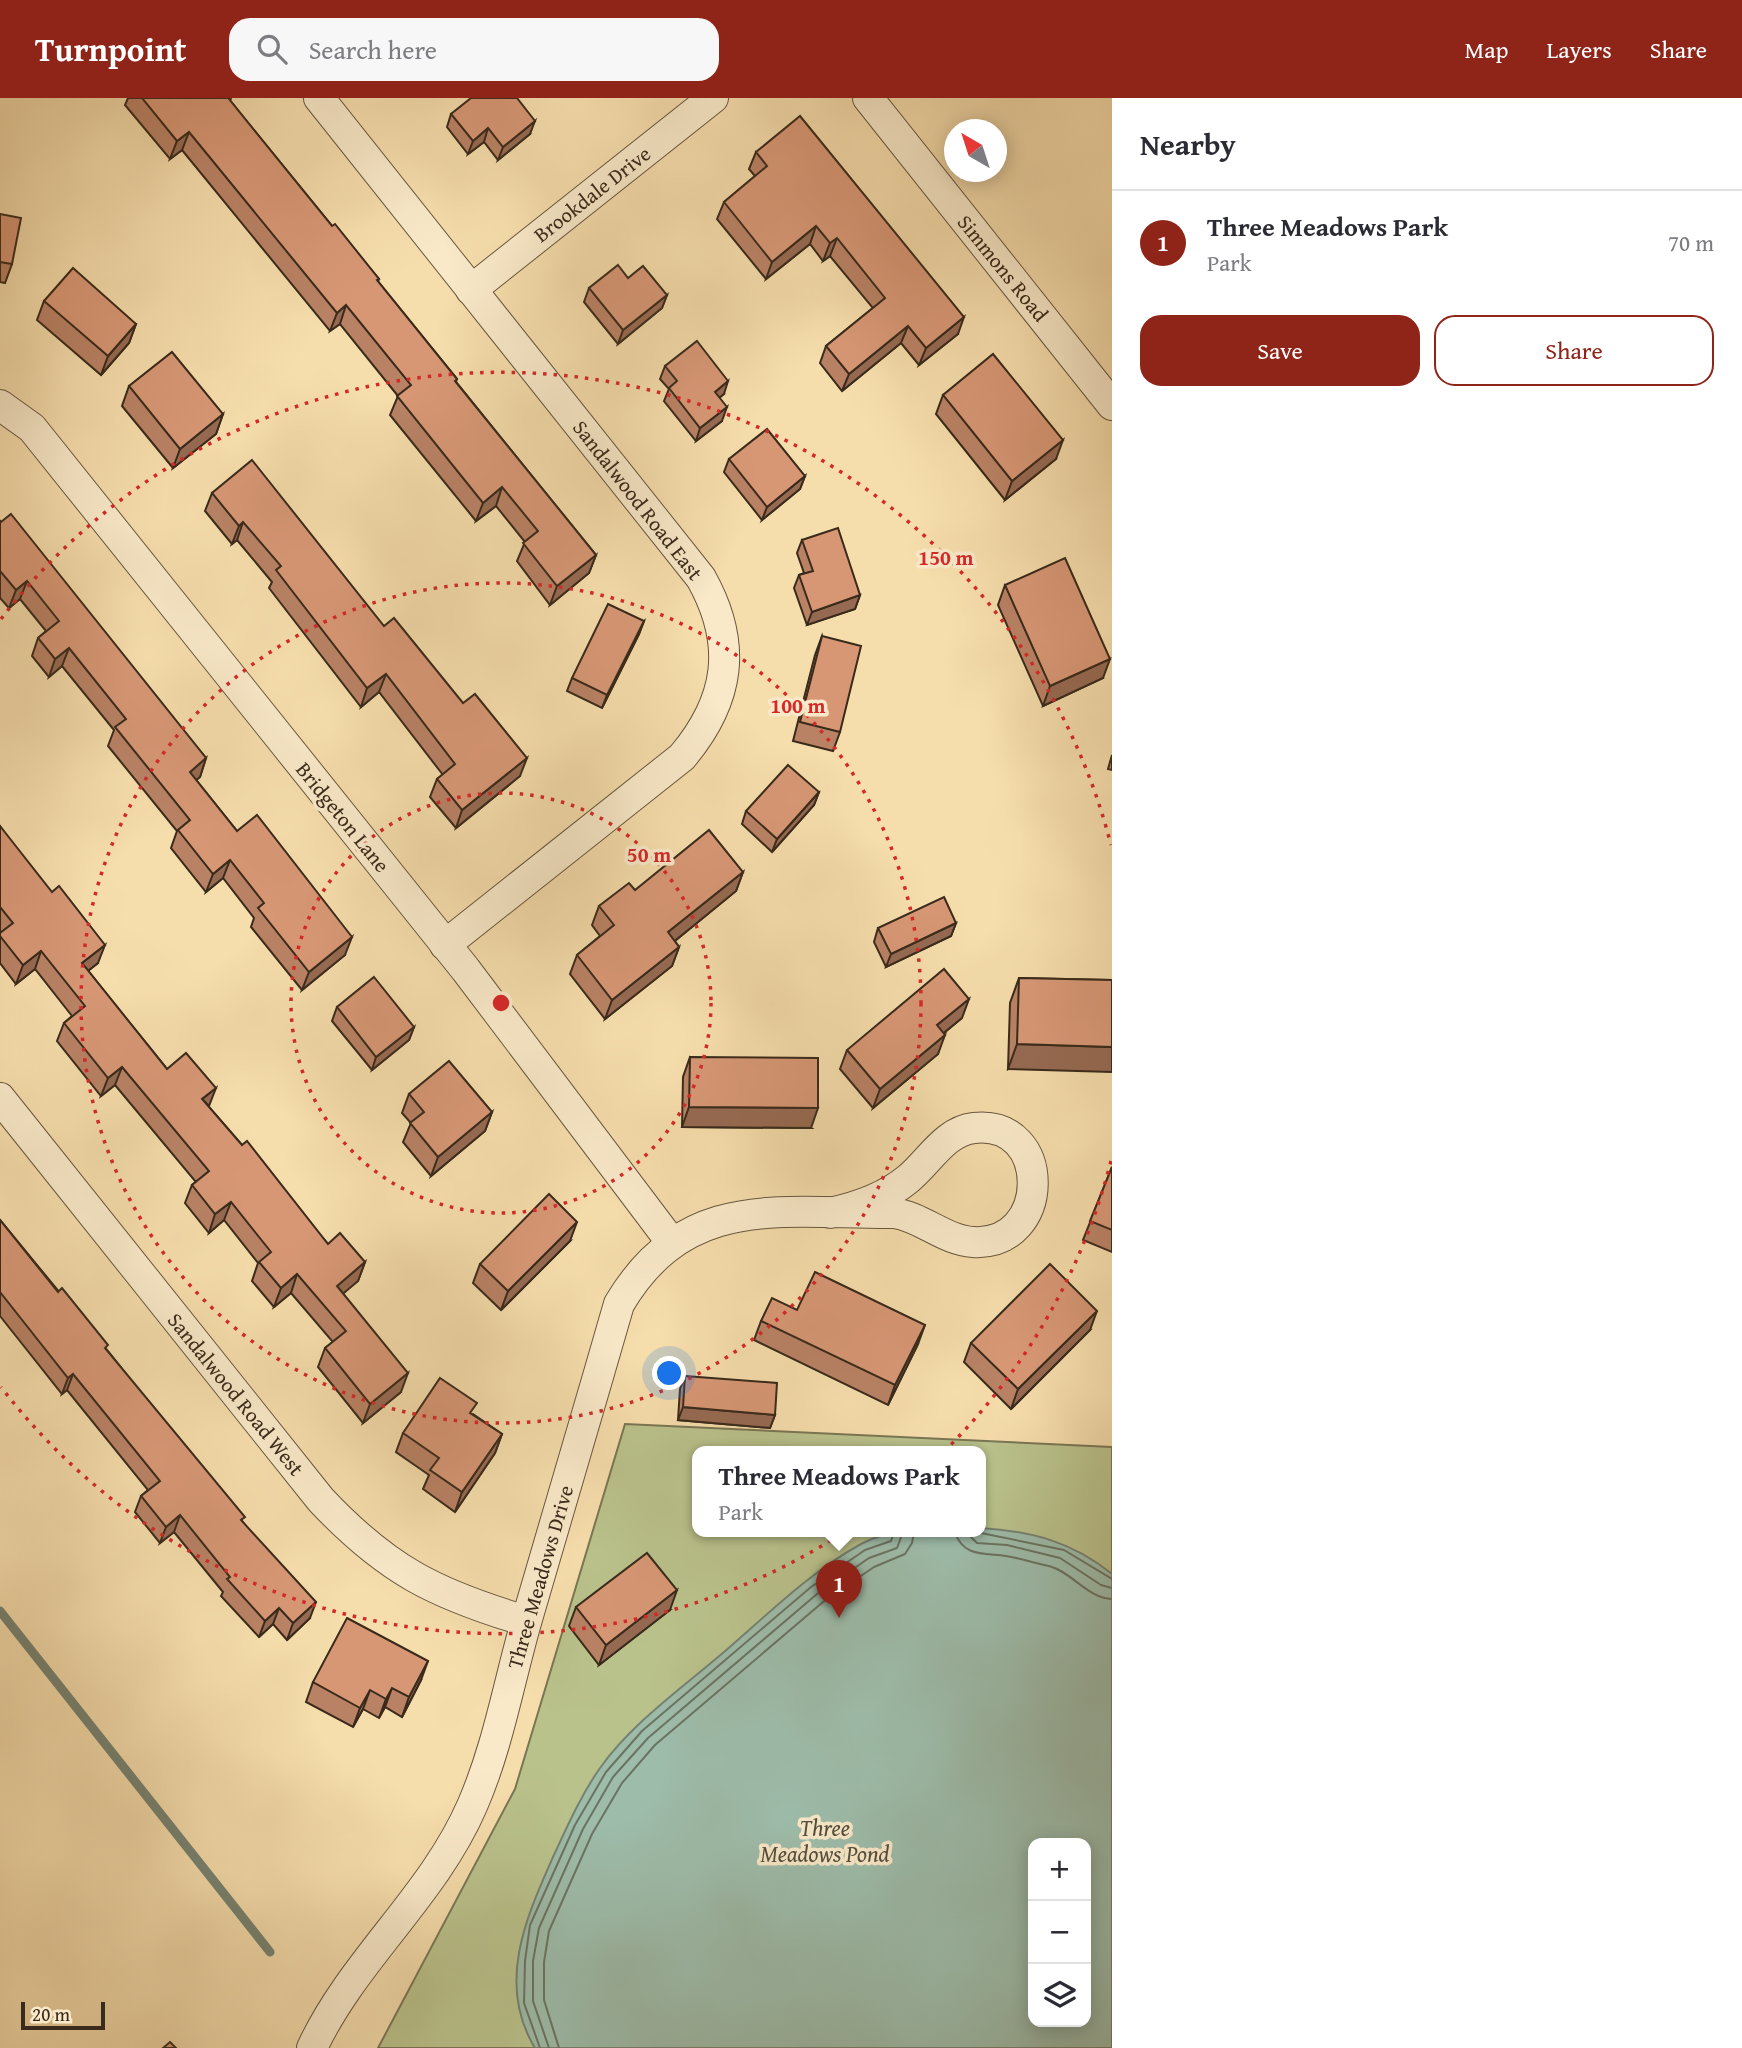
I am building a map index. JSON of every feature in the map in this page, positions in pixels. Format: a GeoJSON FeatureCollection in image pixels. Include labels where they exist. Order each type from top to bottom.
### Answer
{"type":"FeatureCollection","features":[{"type":"Feature","properties":{"kind":"street","name":"Sandalwood Road East"},"geometry":{"type":"LineString","coordinates":[[319,98],[701,578],[719,617],[725,660],[717,702],[702,731],[682,757],[445,945]]}},
{"type":"Feature","properties":{"kind":"street","name":"Brookdale Drive"},"geometry":{"type":"LineString","coordinates":[[471,290],[713,98]]}},
{"type":"Feature","properties":{"kind":"street","name":"Simmons Road"},"geometry":{"type":"LineString","coordinates":[[868,98],[1112,405]]}},
{"type":"Feature","properties":{"kind":"street","name":"Bridgeton Lane"},"geometry":{"type":"LineString","coordinates":[[0,405],[32,428],[445,945],[574,1110],[672,1243]]}},
{"type":"Feature","properties":{"kind":"street","name":"Sandalwood Road West"},"geometry":{"type":"LineString","coordinates":[[0,1098],[321,1500],[350,1531],[382,1559],[417,1581],[456,1599],[526,1621]]}},
{"type":"Feature","properties":{"kind":"street","name":"Three Meadows Drive"},"geometry":{"type":"LineString","coordinates":[[312,2048],[348,1989],[437,1872],[467,1818],[494,1746],[526,1621],[619,1304],[636,1275],[672,1243],[701,1225],[730,1216],[830,1213],[907,1215],[958,1238],[972,1242],[987,1241],[1010,1230],[1029,1211],[1033,1195],[1030,1164],[1022,1147],[1011,1136],[1000,1130],[971,1128],[943,1144],[906,1181],[890,1191],[866,1204],[830,1213]]}},
{"type":"Feature","properties":{"kind":"green space","name":"Three Meadows Pond"},"geometry":{"type":"Polygon","coordinates":[[[625,1424],[1112,1447],[1112,2048],[378,2048],[515,1789],[625,1424]]]}},
{"type":"Feature","properties":{"kind":"water","name":"Three Meadows Pond"},"geometry":{"type":"Polygon","coordinates":[[[986,1529],[1017,1532],[1067,1546],[1112,1574],[1112,2048],[535,2048],[523,2024],[518,2000],[516,1976],[519,1951],[543,1880],[593,1778],[627,1736],[658,1707],[824,1567],[861,1544],[878,1537],[986,1537],[986,1529]]]}},
{"type":"Feature","properties":{"kind":"building"},"geometry":{"type":"Polygon","coordinates":[[[142,98],[229,98],[332,226],[335,224],[457,379],[455,381],[596,555],[557,586],[523,543],[538,531],[502,487],[483,503],[397,396],[411,385],[346,305],[337,313],[189,132],[177,141],[142,98]]]}},
{"type":"Feature","properties":{"kind":"building"},"geometry":{"type":"Polygon","coordinates":[[[471,98],[517,98],[535,121],[503,147],[488,128],[473,141],[451,114],[471,98]]]}},
{"type":"Feature","properties":{"kind":"building"},"geometry":{"type":"Polygon","coordinates":[[[800,116],[964,317],[926,348],[908,326],[849,374],[826,346],[885,298],[837,238],[830,243],[816,226],[772,262],[724,202],[767,166],[756,152],[800,116]]]}},
{"type":"Feature","properties":{"kind":"building"},"geometry":{"type":"Polygon","coordinates":[[[0,214],[21,218],[12,264],[0,262],[0,214]]]}},
{"type":"Feature","properties":{"kind":"building"},"geometry":{"type":"Polygon","coordinates":[[[618,265],[628,278],[643,266],[667,295],[623,330],[589,288],[618,265]]]}},
{"type":"Feature","properties":{"kind":"building"},"geometry":{"type":"Polygon","coordinates":[[[73,268],[136,324],[108,356],[44,301],[73,268]]]}},
{"type":"Feature","properties":{"kind":"building"},"geometry":{"type":"Polygon","coordinates":[[[697,341],[728,381],[715,392],[727,407],[700,428],[669,388],[677,381],[665,366],[697,341]]]}},
{"type":"Feature","properties":{"kind":"building"},"geometry":{"type":"Polygon","coordinates":[[[172,352],[223,414],[180,449],[129,386],[172,352]]]}},
{"type":"Feature","properties":{"kind":"building"},"geometry":{"type":"Polygon","coordinates":[[[993,354],[1063,440],[1012,481],[943,395],[993,354]]]}},
{"type":"Feature","properties":{"kind":"building"},"geometry":{"type":"Polygon","coordinates":[[[767,429],[805,476],[767,507],[729,459],[767,429]]]}},
{"type":"Feature","properties":{"kind":"building"},"geometry":{"type":"Polygon","coordinates":[[[252,460],[384,626],[394,618],[463,703],[475,694],[527,758],[462,810],[437,779],[455,764],[386,674],[367,688],[276,570],[281,566],[243,522],[239,526],[212,493],[252,460]]]}},
{"type":"Feature","properties":{"kind":"building"},"geometry":{"type":"Polygon","coordinates":[[[11,514],[206,758],[190,772],[237,831],[257,815],[352,937],[309,972],[258,908],[264,903],[230,860],[213,874],[178,830],[190,820],[115,727],[126,719],[69,648],[55,659],[38,638],[59,621],[27,581],[16,590],[0,571],[0,521],[11,514]]]}},
{"type":"Feature","properties":{"kind":"building"},"geometry":{"type":"Polygon","coordinates":[[[838,528],[860,595],[812,612],[799,575],[813,571],[802,540],[838,528]]]}},
{"type":"Feature","properties":{"kind":"building"},"geometry":{"type":"Polygon","coordinates":[[[1065,558],[1110,659],[1050,686],[1005,585],[1065,558]]]}},
{"type":"Feature","properties":{"kind":"building"},"geometry":{"type":"Polygon","coordinates":[[[608,604],[644,621],[607,695],[572,678],[608,604]]]}},
{"type":"Feature","properties":{"kind":"building"},"geometry":{"type":"Polygon","coordinates":[[[822,636],[861,646],[840,732],[800,722],[822,636]]]}},
{"type":"Feature","properties":{"kind":"building"},"geometry":{"type":"Polygon","coordinates":[[[788,765],[819,792],[777,839],[746,811],[788,765]]]}},
{"type":"Feature","properties":{"kind":"building"},"geometry":{"type":"Polygon","coordinates":[[[0,826],[52,892],[59,886],[105,945],[82,963],[167,1069],[186,1053],[216,1088],[202,1099],[242,1145],[247,1141],[328,1244],[340,1233],[365,1262],[337,1286],[408,1373],[370,1404],[325,1348],[346,1331],[297,1274],[281,1288],[259,1262],[271,1252],[231,1202],[215,1214],[192,1185],[209,1171],[122,1067],[108,1078],[64,1023],[85,1006],[41,951],[23,965],[0,936],[0,933],[13,923],[0,907],[0,826]]]}},
{"type":"Feature","properties":{"kind":"building"},"geometry":{"type":"Polygon","coordinates":[[[709,830],[743,872],[668,932],[679,947],[612,1000],[577,955],[614,925],[599,906],[629,883],[635,890],[709,830]]]}},
{"type":"Feature","properties":{"kind":"building"},"geometry":{"type":"Polygon","coordinates":[[[944,897],[956,923],[891,954],[878,928],[944,897]]]}},
{"type":"Feature","properties":{"kind":"building"},"geometry":{"type":"Polygon","coordinates":[[[944,969],[969,999],[937,1025],[945,1035],[880,1089],[847,1050],[944,969]]]}},
{"type":"Feature","properties":{"kind":"building"},"geometry":{"type":"Polygon","coordinates":[[[374,977],[414,1027],[376,1057],[337,1007],[374,977]]]}},
{"type":"Feature","properties":{"kind":"building"},"geometry":{"type":"Polygon","coordinates":[[[1019,978],[1112,980],[1112,1047],[1017,1044],[1019,978]]]}},
{"type":"Feature","properties":{"kind":"building"},"geometry":{"type":"Polygon","coordinates":[[[690,1057],[818,1058],[818,1108],[689,1107],[690,1057]]]}},
{"type":"Feature","properties":{"kind":"building"},"geometry":{"type":"Polygon","coordinates":[[[449,1061],[492,1112],[438,1157],[410,1123],[424,1112],[409,1094],[449,1061]]]}},
{"type":"Feature","properties":{"kind":"building"},"geometry":{"type":"Polygon","coordinates":[[[1112,1167],[1112,1230],[1090,1221],[1112,1167]]]}},
{"type":"Feature","properties":{"kind":"building"},"geometry":{"type":"Polygon","coordinates":[[[549,1194],[577,1222],[508,1291],[480,1264],[549,1194]]]}},
{"type":"Feature","properties":{"kind":"building"},"geometry":{"type":"Polygon","coordinates":[[[0,1220],[58,1292],[62,1288],[108,1345],[105,1348],[245,1517],[241,1520],[316,1602],[293,1623],[279,1608],[265,1621],[227,1579],[230,1577],[180,1515],[166,1527],[141,1496],[160,1481],[73,1374],[68,1378],[0,1292],[0,1220]]]}},
{"type":"Feature","properties":{"kind":"building"},"geometry":{"type":"Polygon","coordinates":[[[1050,1264],[1097,1311],[1018,1389],[971,1343],[1050,1264]]]}},
{"type":"Feature","properties":{"kind":"building"},"geometry":{"type":"Polygon","coordinates":[[[815,1272],[925,1325],[895,1385],[761,1321],[772,1298],[797,1310],[815,1272]]]}},
{"type":"Feature","properties":{"kind":"building"},"geometry":{"type":"Polygon","coordinates":[[[685,1376],[777,1383],[775,1415],[683,1407],[685,1376]]]}},
{"type":"Feature","properties":{"kind":"building"},"geometry":{"type":"Polygon","coordinates":[[[440,1378],[477,1403],[470,1413],[502,1434],[462,1492],[430,1470],[439,1458],[403,1433],[440,1378]]]}},
{"type":"Feature","properties":{"kind":"building"},"geometry":{"type":"Polygon","coordinates":[[[647,1553],[677,1590],[606,1645],[576,1607],[647,1553]]]}},
{"type":"Feature","properties":{"kind":"building"},"geometry":{"type":"Polygon","coordinates":[[[347,1618],[428,1661],[409,1697],[392,1688],[386,1699],[370,1690],[360,1708],[313,1682],[347,1618]]]}},
{"type":"Feature","properties":{"kind":"building"},"geometry":{"type":"Polygon","coordinates":[[[170,2042],[176,2048],[163,2048],[170,2042]]]}},
{"type":"Feature","properties":{"kind":"waterway"},"geometry":{"type":"LineString","coordinates":[[0,1611],[270,1952]]}},
{"type":"Feature","properties":{"kind":"place","name":"Three Meadows Park"},"geometry":{"type":"Point","coordinates":[839,1618]}}]}
